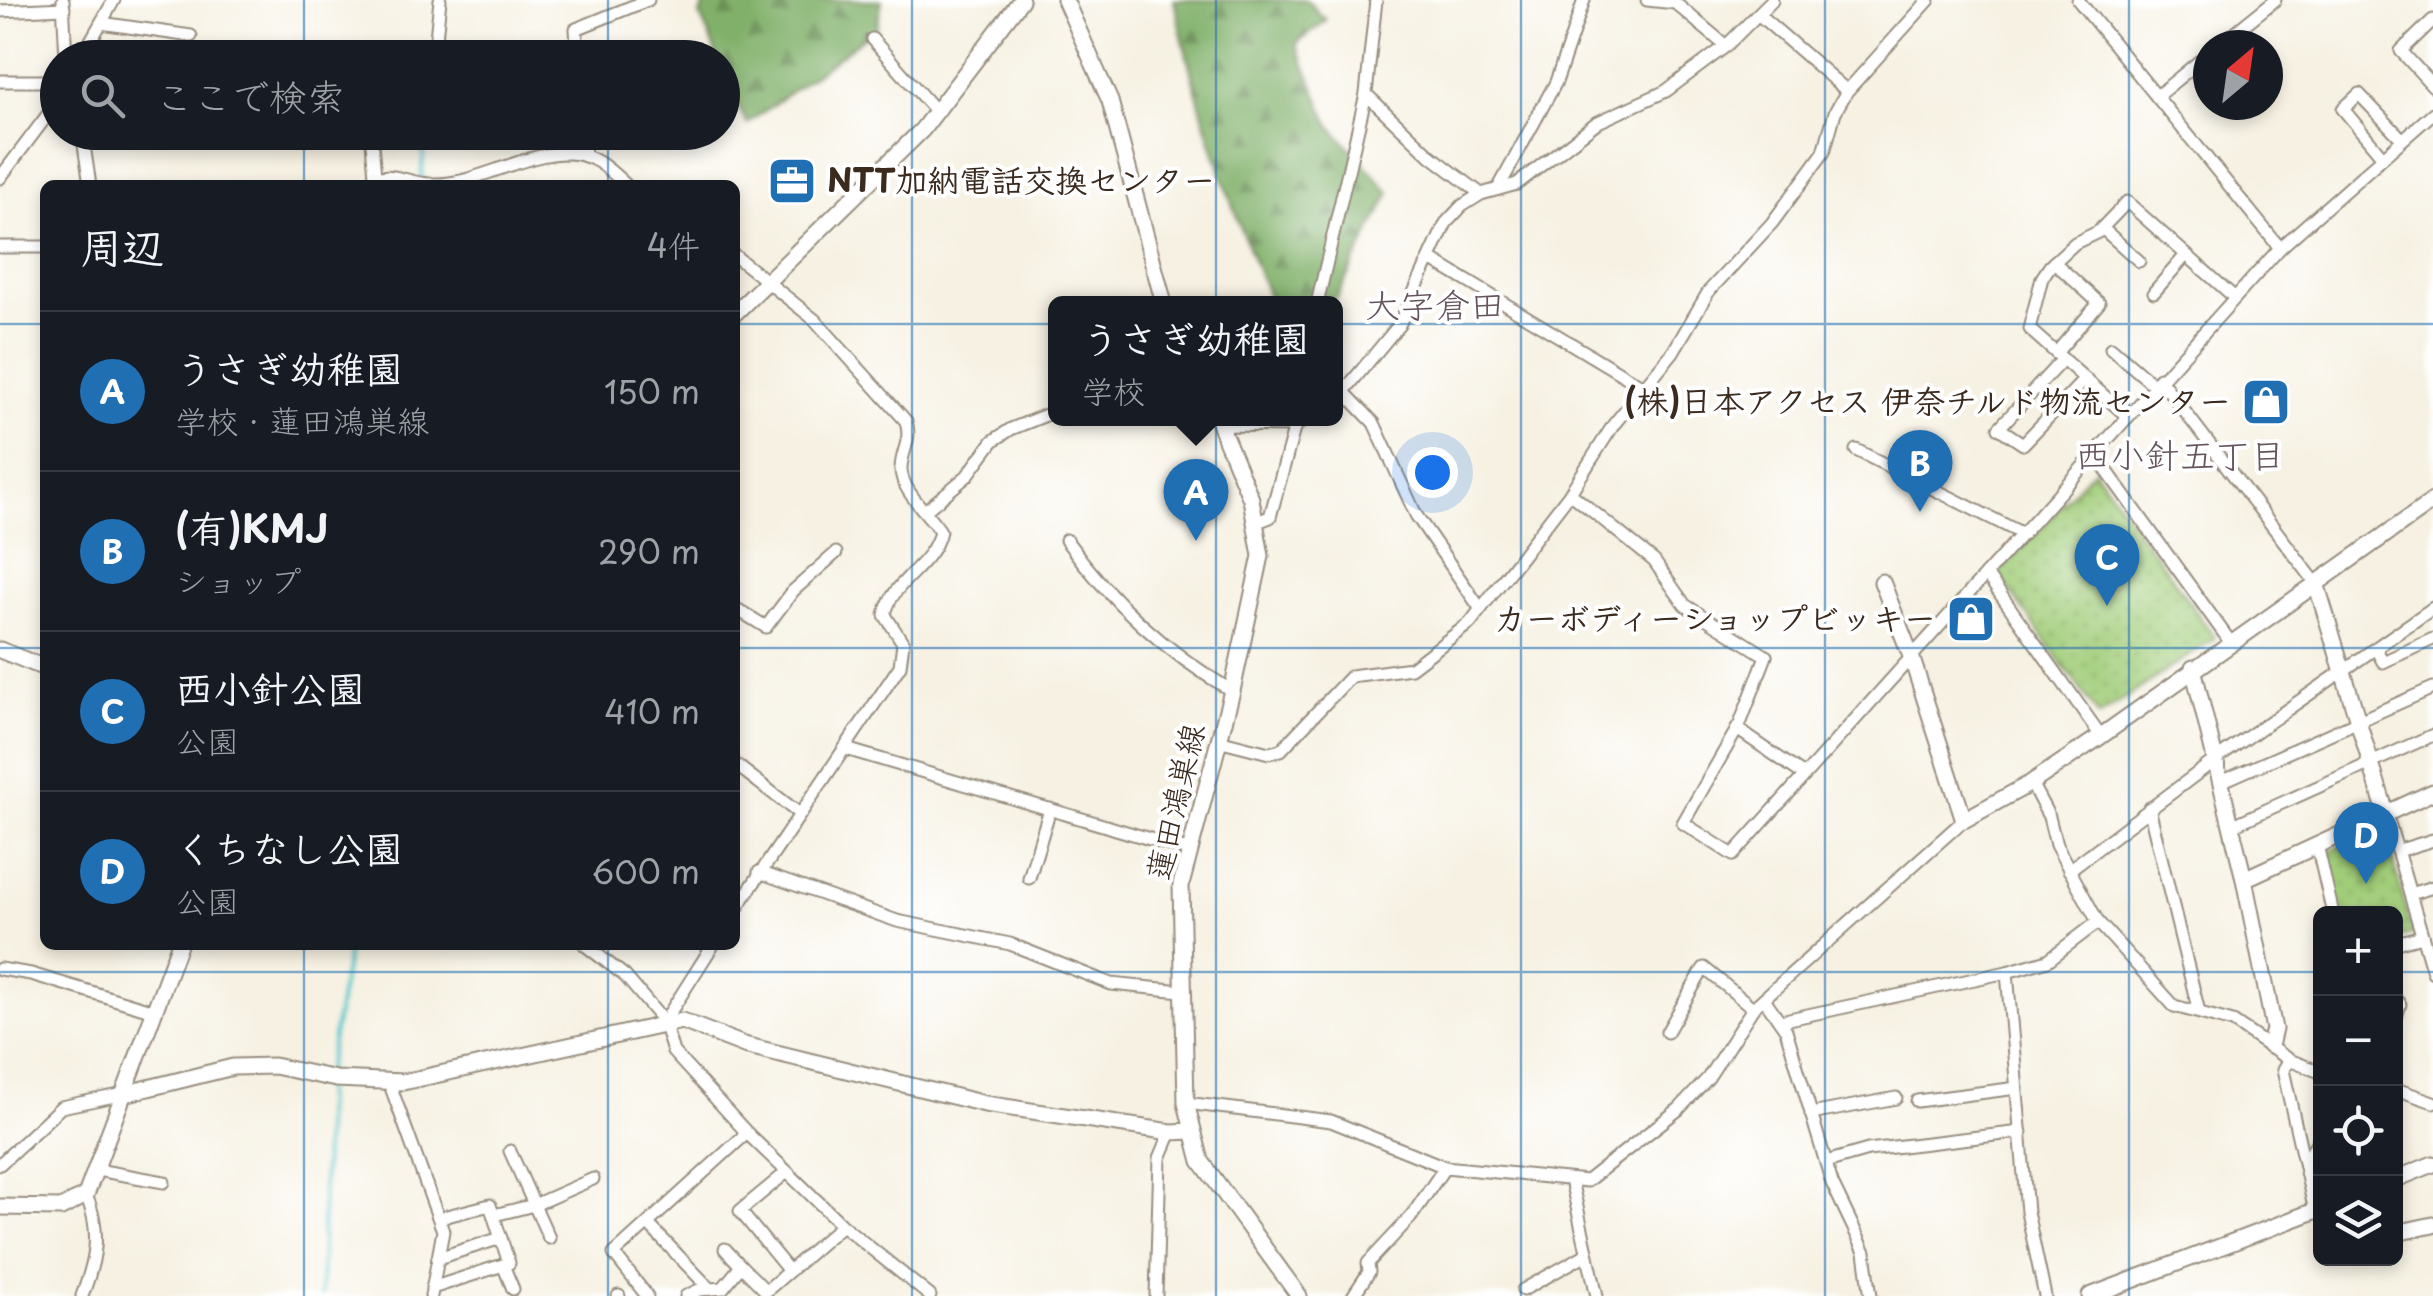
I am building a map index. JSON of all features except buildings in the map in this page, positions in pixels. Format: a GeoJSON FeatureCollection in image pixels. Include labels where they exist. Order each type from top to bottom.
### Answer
{"type":"FeatureCollection","features":[{"type":"Feature","properties":{"kind":"street"},"geometry":{"type":"LineString","coordinates":[[91,40],[114,0]]}},
{"type":"Feature","properties":{"kind":"street"},"geometry":{"type":"LineString","coordinates":[[436,40],[440,0]]}},
{"type":"Feature","properties":{"kind":"street"},"geometry":{"type":"LineString","coordinates":[[577,40],[576,29],[649,0]]}},
{"type":"Feature","properties":{"kind":"street"},"geometry":{"type":"LineString","coordinates":[[740,308],[936,113],[1021,0]]}},
{"type":"Feature","properties":{"kind":"street"},"geometry":{"type":"LineString","coordinates":[[1065,0],[1110,102],[1162,296]]}},
{"type":"Feature","properties":{"kind":"street"},"geometry":{"type":"LineString","coordinates":[[1319,296],[1366,94],[1376,0]]}},
{"type":"Feature","properties":{"kind":"street"},"geometry":{"type":"LineString","coordinates":[[1498,189],[1556,82],[1584,0]]}},
{"type":"Feature","properties":{"kind":"street"},"geometry":{"type":"LineString","coordinates":[[1646,0],[1674,3],[1726,46]]}},
{"type":"Feature","properties":{"kind":"street"},"geometry":{"type":"LineString","coordinates":[[1343,395],[1399,325],[1446,223],[1481,194],[1517,184],[1596,123],[1666,91],[1726,46],[1772,0]]}},
{"type":"Feature","properties":{"kind":"street"},"geometry":{"type":"LineString","coordinates":[[1218,740],[1269,753],[1281,750],[1351,676],[1411,668],[1470,623],[1570,493],[1642,387],[1673,352],[1709,291],[1772,223],[1824,152],[1835,112],[1847,91],[1930,0]]}},
{"type":"Feature","properties":{"kind":"street"},"geometry":{"type":"LineString","coordinates":[[2078,0],[2280,248]]}},
{"type":"Feature","properties":{"kind":"street"},"geometry":{"type":"LineString","coordinates":[[2238,30],[2275,0]]}},
{"type":"Feature","properties":{"kind":"street"},"geometry":{"type":"LineString","coordinates":[[0,11],[63,4],[65,40]]}},
{"type":"Feature","properties":{"kind":"street"},"geometry":{"type":"LineString","coordinates":[[1758,14],[1847,91]]}},
{"type":"Feature","properties":{"kind":"street"},"geometry":{"type":"LineString","coordinates":[[2433,20],[2401,51],[2433,86]]}},
{"type":"Feature","properties":{"kind":"street"},"geometry":{"type":"LineString","coordinates":[[101,22],[191,36]]}},
{"type":"Feature","properties":{"kind":"street"},"geometry":{"type":"LineString","coordinates":[[872,39],[936,113]]}},
{"type":"Feature","properties":{"kind":"street"},"geometry":{"type":"LineString","coordinates":[[2156,96],[2193,66]]}},
{"type":"Feature","properties":{"kind":"street"},"geometry":{"type":"LineString","coordinates":[[0,81],[40,82]]}},
{"type":"Feature","properties":{"kind":"street"},"geometry":{"type":"LineString","coordinates":[[1366,94],[1431,156],[1481,194]]}},
{"type":"Feature","properties":{"kind":"street"},"geometry":{"type":"LineString","coordinates":[[2383,157],[2343,109],[2360,94],[2402,140]]}},
{"type":"Feature","properties":{"kind":"street"},"geometry":{"type":"LineString","coordinates":[[1570,493],[1654,562],[1685,604],[1766,656],[1737,729],[1683,823],[1732,856],[2280,248],[2433,112]]}},
{"type":"Feature","properties":{"kind":"street"},"geometry":{"type":"LineString","coordinates":[[0,178],[40,126]]}},
{"type":"Feature","properties":{"kind":"street"},"geometry":{"type":"LineString","coordinates":[[85,150],[89,180]]}},
{"type":"Feature","properties":{"kind":"street"},"geometry":{"type":"LineString","coordinates":[[370,180],[371,150]]}},
{"type":"Feature","properties":{"kind":"street"},"geometry":{"type":"LineString","coordinates":[[584,150],[585,156]]}},
{"type":"Feature","properties":{"kind":"street"},"geometry":{"type":"LineString","coordinates":[[448,180],[565,152],[605,165],[621,180]]}},
{"type":"Feature","properties":{"kind":"street"},"geometry":{"type":"LineString","coordinates":[[374,180],[395,175],[415,180]]}},
{"type":"Feature","properties":{"kind":"street"},"geometry":{"type":"LineString","coordinates":[[2128,417],[2030,329],[2042,278],[2054,262],[2075,243],[2102,228],[2127,202],[2234,297]]}},
{"type":"Feature","properties":{"kind":"street"},"geometry":{"type":"LineString","coordinates":[[2102,228],[2139,260]]}},
{"type":"Feature","properties":{"kind":"street"},"geometry":{"type":"LineString","coordinates":[[0,247],[40,247]]}},
{"type":"Feature","properties":{"kind":"street"},"geometry":{"type":"LineString","coordinates":[[2154,292],[2186,255]]}},
{"type":"Feature","properties":{"kind":"street"},"geometry":{"type":"LineString","coordinates":[[740,260],[824,330],[906,420],[911,436],[901,468],[904,484],[940,531],[937,545],[888,602],[885,615],[902,642],[903,656],[846,749],[798,812],[740,902]]}},
{"type":"Feature","properties":{"kind":"street"},"geometry":{"type":"LineString","coordinates":[[1432,260],[1642,387]]}},
{"type":"Feature","properties":{"kind":"street"},"geometry":{"type":"LineString","coordinates":[[2054,262],[2099,303],[1998,428],[2023,444],[2085,379]]}},
{"type":"Feature","properties":{"kind":"street"},"geometry":{"type":"LineString","coordinates":[[2111,348],[2156,382],[2316,583],[2433,972]]}},
{"type":"Feature","properties":{"kind":"street"},"geometry":{"type":"LineString","coordinates":[[1343,399],[1374,423],[1416,515],[1480,608]]}},
{"type":"Feature","properties":{"kind":"street"},"geometry":{"type":"LineString","coordinates":[[926,510],[967,476],[993,442],[1048,415]]}},
{"type":"Feature","properties":{"kind":"street","name":"蓮田鴻巣線"},"geometry":{"type":"LineString","coordinates":[[1221,426],[1257,522],[1259,578],[1181,885],[1186,1103],[1201,1161],[1299,1296]]}},
{"type":"Feature","properties":{"kind":"street"},"geometry":{"type":"LineString","coordinates":[[1257,522],[1270,517],[1295,426]]}},
{"type":"Feature","properties":{"kind":"street"},"geometry":{"type":"LineString","coordinates":[[1856,450],[2023,534]]}},
{"type":"Feature","properties":{"kind":"street"},"geometry":{"type":"LineString","coordinates":[[2094,453],[2230,643]]}},
{"type":"Feature","properties":{"kind":"street"},"geometry":{"type":"LineString","coordinates":[[1186,1103],[1331,1121],[1446,1167],[1587,1181],[1679,1109],[1708,1078],[1753,1008],[1964,820],[2031,783],[2101,736],[2433,501]]}},
{"type":"Feature","properties":{"kind":"street"},"geometry":{"type":"LineString","coordinates":[[1066,540],[1126,611],[1190,666],[1232,692]]}},
{"type":"Feature","properties":{"kind":"street"},"geometry":{"type":"LineString","coordinates":[[740,611],[766,627],[793,591],[836,553]]}},
{"type":"Feature","properties":{"kind":"street"},"geometry":{"type":"LineString","coordinates":[[1986,574],[2101,736]]}},
{"type":"Feature","properties":{"kind":"street"},"geometry":{"type":"LineString","coordinates":[[1882,582],[1911,656],[1964,820]]}},
{"type":"Feature","properties":{"kind":"street"},"geometry":{"type":"LineString","coordinates":[[2069,870],[2149,808],[2433,608]]}},
{"type":"Feature","properties":{"kind":"street"},"geometry":{"type":"LineString","coordinates":[[2376,648],[2382,662],[2433,639]]}},
{"type":"Feature","properties":{"kind":"street"},"geometry":{"type":"LineString","coordinates":[[0,650],[40,666]]}},
{"type":"Feature","properties":{"kind":"street"},"geometry":{"type":"LineString","coordinates":[[2193,668],[2244,878],[2274,1029],[2270,1046]]}},
{"type":"Feature","properties":{"kind":"street"},"geometry":{"type":"LineString","coordinates":[[2221,782],[2433,688]]}},
{"type":"Feature","properties":{"kind":"street"},"geometry":{"type":"LineString","coordinates":[[1737,729],[1804,775]]}},
{"type":"Feature","properties":{"kind":"street"},"geometry":{"type":"LineString","coordinates":[[2231,826],[2433,735]]}},
{"type":"Feature","properties":{"kind":"street"},"geometry":{"type":"LineString","coordinates":[[846,749],[1187,850]]}},
{"type":"Feature","properties":{"kind":"street"},"geometry":{"type":"LineString","coordinates":[[740,768],[798,812]]}},
{"type":"Feature","properties":{"kind":"street"},"geometry":{"type":"LineString","coordinates":[[2031,783],[2069,870],[2098,922],[2174,1006],[2233,1022],[2289,1060],[2313,1069]]}},
{"type":"Feature","properties":{"kind":"street"},"geometry":{"type":"LineString","coordinates":[[2244,878],[2433,792]]}},
{"type":"Feature","properties":{"kind":"street"},"geometry":{"type":"LineString","coordinates":[[2149,808],[2199,1012]]}},
{"type":"Feature","properties":{"kind":"street"},"geometry":{"type":"LineString","coordinates":[[1029,878],[1050,810]]}},
{"type":"Feature","properties":{"kind":"street"},"geometry":{"type":"LineString","coordinates":[[2397,851],[2433,840]]}},
{"type":"Feature","properties":{"kind":"street"},"geometry":{"type":"LineString","coordinates":[[2317,845],[2331,906]]}},
{"type":"Feature","properties":{"kind":"street"},"geometry":{"type":"LineString","coordinates":[[759,872],[897,921],[1010,944],[1111,984],[1182,990]]}},
{"type":"Feature","properties":{"kind":"street"},"geometry":{"type":"LineString","coordinates":[[2410,894],[2433,887]]}},
{"type":"Feature","properties":{"kind":"street"},"geometry":{"type":"LineString","coordinates":[[1780,1021],[2048,960],[2098,922]]}},
{"type":"Feature","properties":{"kind":"street"},"geometry":{"type":"LineString","coordinates":[[2403,940],[2422,936]]}},
{"type":"Feature","properties":{"kind":"street"},"geometry":{"type":"LineString","coordinates":[[0,1207],[60,1208],[86,1195],[177,950]]}},
{"type":"Feature","properties":{"kind":"street"},"geometry":{"type":"LineString","coordinates":[[592,950],[625,976],[664,1022],[672,1052],[747,1133],[842,1225],[930,1296]]}},
{"type":"Feature","properties":{"kind":"street"},"geometry":{"type":"LineString","coordinates":[[664,1022],[710,950]]}},
{"type":"Feature","properties":{"kind":"street"},"geometry":{"type":"LineString","coordinates":[[1667,1032],[1704,968],[1753,1008]]}},
{"type":"Feature","properties":{"kind":"street"},"geometry":{"type":"LineString","coordinates":[[0,969],[154,1011]]}},
{"type":"Feature","properties":{"kind":"street"},"geometry":{"type":"LineString","coordinates":[[2007,972],[2027,1212],[2045,1296]]}},
{"type":"Feature","properties":{"kind":"street"},"geometry":{"type":"LineString","coordinates":[[1765,1000],[1780,1021],[1826,1162],[1864,1252],[1871,1296]]}},
{"type":"Feature","properties":{"kind":"street"},"geometry":{"type":"LineString","coordinates":[[0,1164],[61,1106],[233,1066],[274,1066],[336,1080],[389,1082],[607,1040],[664,1022],[682,1022],[744,1045],[985,1104],[1171,1132],[1191,1131]]}},
{"type":"Feature","properties":{"kind":"street"},"geometry":{"type":"LineString","coordinates":[[2289,1060],[2283,1070],[2313,1194]]}},
{"type":"Feature","properties":{"kind":"street"},"geometry":{"type":"LineString","coordinates":[[389,1082],[443,1231],[431,1292]]}},
{"type":"Feature","properties":{"kind":"street"},"geometry":{"type":"LineString","coordinates":[[1917,1101],[2018,1088]]}},
{"type":"Feature","properties":{"kind":"street"},"geometry":{"type":"LineString","coordinates":[[2403,1092],[2433,1102]]}},
{"type":"Feature","properties":{"kind":"street"},"geometry":{"type":"LineString","coordinates":[[1811,1114],[1896,1098]]}},
{"type":"Feature","properties":{"kind":"street"},"geometry":{"type":"LineString","coordinates":[[1156,1296],[1160,1158],[1171,1132]]}},
{"type":"Feature","properties":{"kind":"street"},"geometry":{"type":"LineString","coordinates":[[1826,1162],[1868,1150],[2021,1132]]}},
{"type":"Feature","properties":{"kind":"street"},"geometry":{"type":"LineString","coordinates":[[647,1296],[614,1254],[747,1133]]}},
{"type":"Feature","properties":{"kind":"street"},"geometry":{"type":"LineString","coordinates":[[2305,1165],[2313,1150]]}},
{"type":"Feature","properties":{"kind":"street"},"geometry":{"type":"LineString","coordinates":[[510,1151],[549,1238]]}},
{"type":"Feature","properties":{"kind":"street"},"geometry":{"type":"LineString","coordinates":[[2403,1176],[2433,1164]]}},
{"type":"Feature","properties":{"kind":"street"},"geometry":{"type":"LineString","coordinates":[[1352,1296],[1369,1272],[1368,1263],[1411,1217],[1446,1167]]}},
{"type":"Feature","properties":{"kind":"street"},"geometry":{"type":"LineString","coordinates":[[98,1170],[164,1182]]}},
{"type":"Feature","properties":{"kind":"street"},"geometry":{"type":"LineString","coordinates":[[788,1172],[740,1211],[788,1271]]}},
{"type":"Feature","properties":{"kind":"street"},"geometry":{"type":"LineString","coordinates":[[494,1216],[536,1204],[592,1179]]}},
{"type":"Feature","properties":{"kind":"street"},"geometry":{"type":"LineString","coordinates":[[1571,1180],[1597,1296]]}},
{"type":"Feature","properties":{"kind":"street"},"geometry":{"type":"LineString","coordinates":[[82,1296],[97,1243],[97,1220],[86,1195]]}},
{"type":"Feature","properties":{"kind":"street"},"geometry":{"type":"LineString","coordinates":[[431,1292],[509,1263],[490,1204],[439,1218]]}},
{"type":"Feature","properties":{"kind":"street"},"geometry":{"type":"LineString","coordinates":[[2090,1296],[2313,1217]]}},
{"type":"Feature","properties":{"kind":"street"},"geometry":{"type":"LineString","coordinates":[[648,1224],[710,1289]]}},
{"type":"Feature","properties":{"kind":"street"},"geometry":{"type":"LineString","coordinates":[[2403,1231],[2433,1224]]}},
{"type":"Feature","properties":{"kind":"street"},"geometry":{"type":"LineString","coordinates":[[726,1249],[766,1291],[842,1225]]}},
{"type":"Feature","properties":{"kind":"street"},"geometry":{"type":"LineString","coordinates":[[438,1258],[501,1238]]}},
{"type":"Feature","properties":{"kind":"street"},"geometry":{"type":"LineString","coordinates":[[1523,1290],[1586,1255]]}},
{"type":"Feature","properties":{"kind":"street"},"geometry":{"type":"LineString","coordinates":[[503,1265],[513,1290]]}},
{"type":"Feature","properties":{"kind":"street"},"geometry":{"type":"LineString","coordinates":[[686,1296],[723,1288],[741,1266]]}},
{"type":"Feature","properties":{"kind":"green space"},"geometry":{"type":"Polygon","coordinates":[[[707,0],[882,0],[877,28],[747,124],[740,109],[740,40],[710,40],[700,15],[707,0]]]}},
{"type":"Feature","properties":{"kind":"green space"},"geometry":{"type":"Polygon","coordinates":[[[1174,0],[1306,0],[1326,20],[1296,44],[1330,125],[1390,193],[1338,296],[1268,296],[1215,154],[1174,0]]]}},
{"type":"Feature","properties":{"kind":"green space"},"geometry":{"type":"Polygon","coordinates":[[[2094,469],[2215,638],[2099,716],[1998,574],[2094,469]]]}},
{"type":"Feature","properties":{"kind":"green space"},"geometry":{"type":"Polygon","coordinates":[[[2380,827],[2385,829],[2413,935],[2403,937],[2403,906],[2337,906],[2324,854],[2380,827]]]}},
{"type":"Feature","properties":{"kind":"waterway"},"geometry":{"type":"LineString","coordinates":[[421,180],[424,150]]}},
{"type":"Feature","properties":{"kind":"waterway"},"geometry":{"type":"LineString","coordinates":[[327,1071],[348,950]]}},
{"type":"Feature","properties":{"kind":"waterway"},"geometry":{"type":"LineString","coordinates":[[321,1296],[325,1081]]}},
{"type":"Feature","properties":{"kind":"place","name":"NTT加納電話交換センター"},"geometry":{"type":"Point","coordinates":[792,181]}},
{"type":"Feature","properties":{"kind":"place","name":"(株)日本アクセス 伊奈チルド物流センター"},"geometry":{"type":"Point","coordinates":[2266,402]}},
{"type":"Feature","properties":{"kind":"place","name":"(有)KMJ"},"geometry":{"type":"Point","coordinates":[1920,512]}},
{"type":"Feature","properties":{"kind":"place","name":"うさぎ幼稚園"},"geometry":{"type":"Point","coordinates":[1196,541]}},
{"type":"Feature","properties":{"kind":"place","name":"西小針公園"},"geometry":{"type":"Point","coordinates":[2107,606]}},
{"type":"Feature","properties":{"kind":"place","name":"カーボディーショップビッキー"},"geometry":{"type":"Point","coordinates":[1971,619]}},
{"type":"Feature","properties":{"kind":"place","name":"くちなし公園"},"geometry":{"type":"Point","coordinates":[2366,884]}},
{"type":"Feature","properties":{"kind":"district","name":"大字倉田"},"geometry":{"type":"Point","coordinates":[1435,306]}},
{"type":"Feature","properties":{"kind":"district","name":"西小針五丁目"},"geometry":{"type":"Point","coordinates":[2180,456]}}]}
